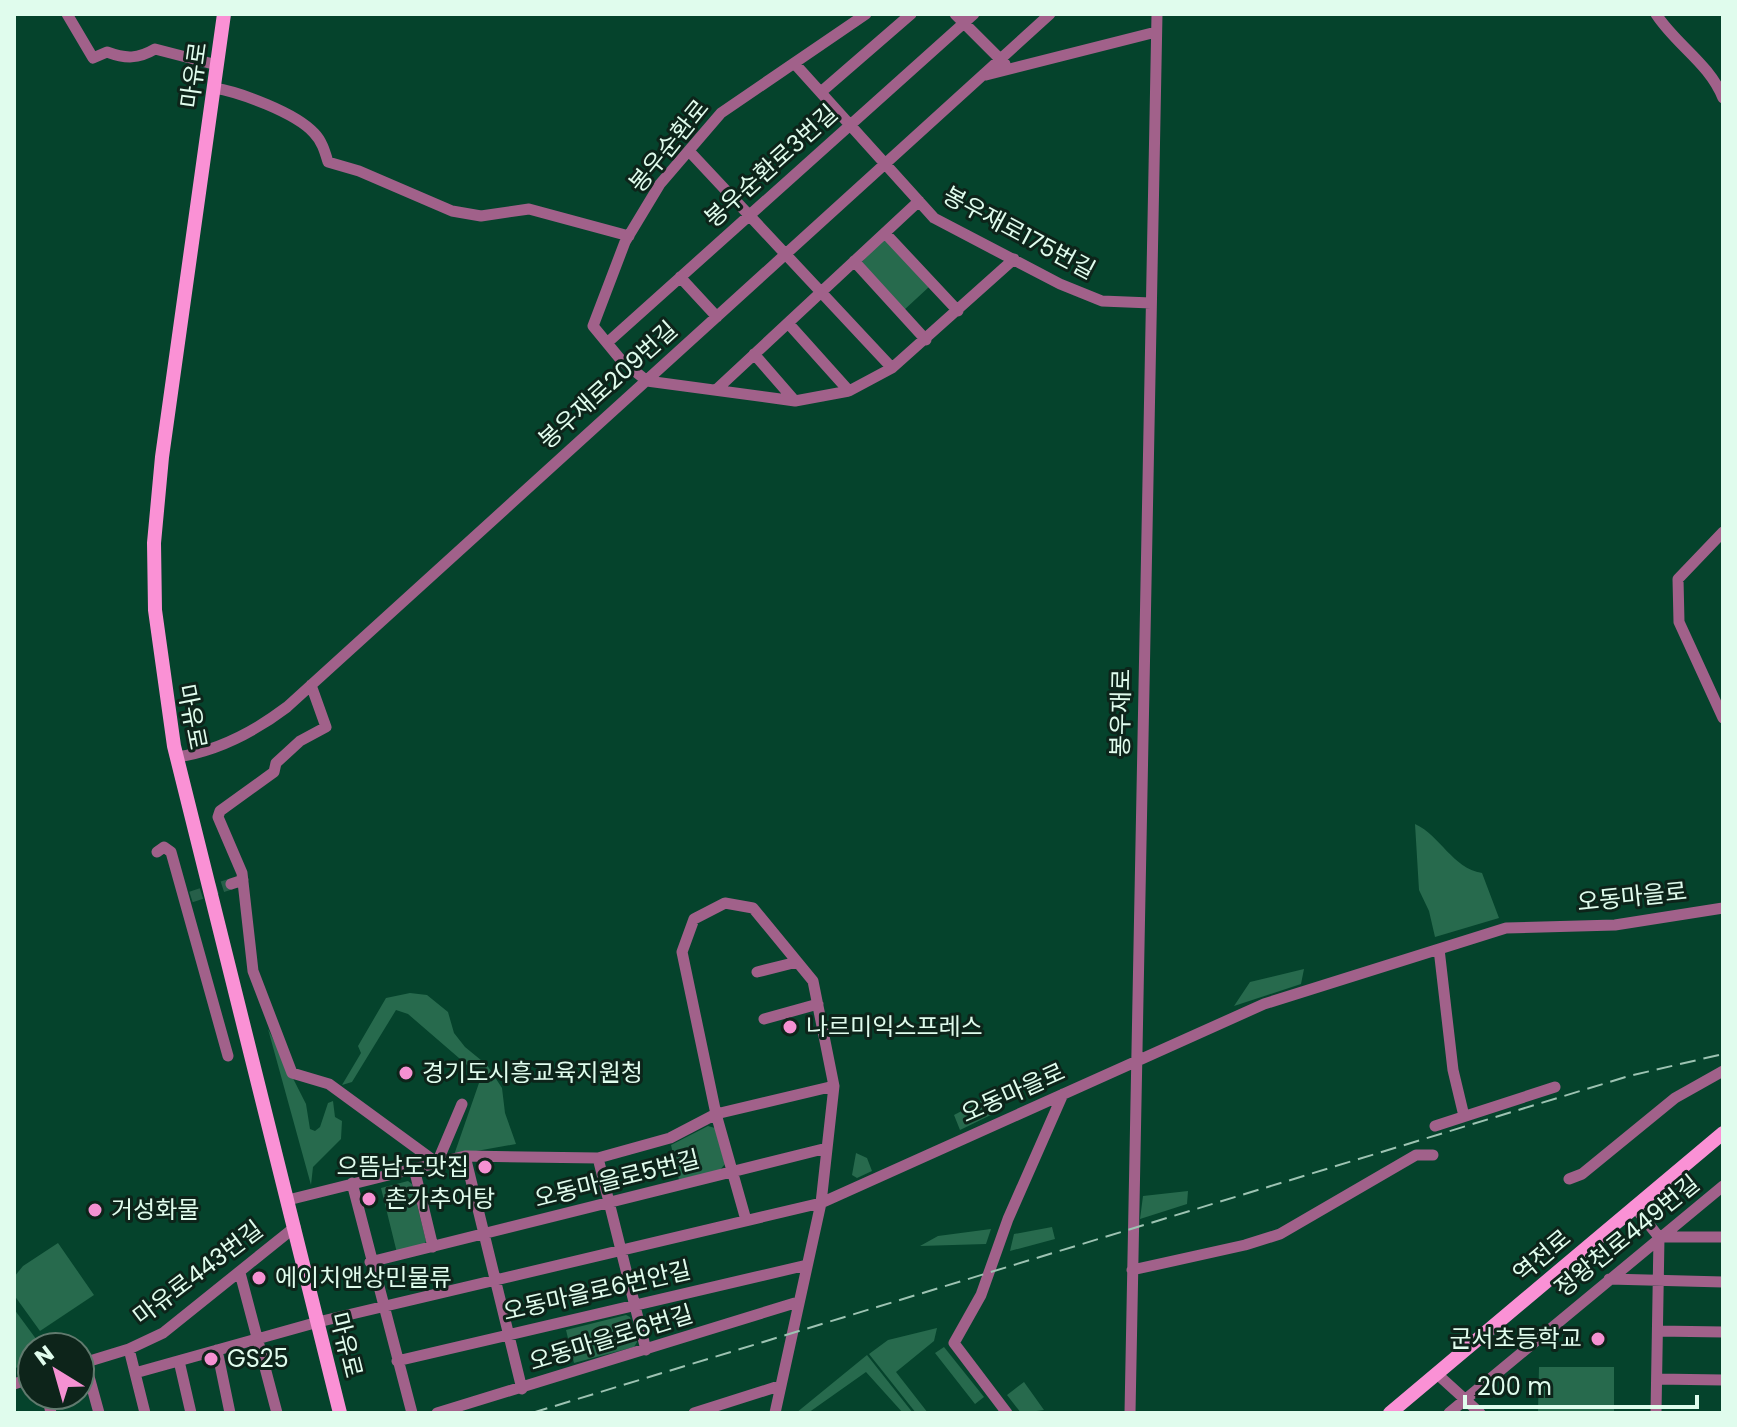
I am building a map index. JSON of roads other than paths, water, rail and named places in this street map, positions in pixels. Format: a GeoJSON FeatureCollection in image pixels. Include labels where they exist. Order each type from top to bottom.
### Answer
{"type":"FeatureCollection","features":[{"type":"Feature","properties":{"kind":"main road","name":"마유로"},"geometry":{"type":"LineString","coordinates":[[224,14],[162,457],[154,543],[159,657],[177,757],[340,1413]]}},
{"type":"Feature","properties":{"kind":"main road","name":"역전로"},"geometry":{"type":"LineString","coordinates":[[1390,1413],[1723,1133]]}},
{"type":"Feature","properties":{"kind":"main road","name":"역전로"},"geometry":{"type":"LineString","coordinates":[[1636,1209],[1723,1141]]}},
{"type":"Feature","properties":{"kind":"main road","name":"역전로"},"geometry":{"type":"LineString","coordinates":[[1399,1413],[1438,1375]]}},
{"type":"Feature","properties":{"kind":"street"},"geometry":{"type":"LineString","coordinates":[[67,14],[93,58],[107,52],[122,57],[140,57],[155,49],[217,65]]}},
{"type":"Feature","properties":{"kind":"street","name":"봉우순환로"},"geometry":{"type":"LineString","coordinates":[[607,343],[593,326],[629,236],[660,184],[721,113],[866,14]]}},
{"type":"Feature","properties":{"kind":"street"},"geometry":{"type":"LineString","coordinates":[[821,92],[911,14]]}},
{"type":"Feature","properties":{"kind":"street","name":"봉우순환로3번길"},"geometry":{"type":"LineString","coordinates":[[607,343],[851,124],[959,18],[974,14]]}},
{"type":"Feature","properties":{"kind":"street","name":"봉우재로209번길"},"geometry":{"type":"LineString","coordinates":[[177,757],[215,748],[260,727],[311,685],[1050,14]]}},
{"type":"Feature","properties":{"kind":"street","name":"봉우재로"},"geometry":{"type":"LineString","coordinates":[[1130,1413],[1157,14]]}},
{"type":"Feature","properties":{"kind":"street"},"geometry":{"type":"LineString","coordinates":[[1656,14],[1669,35],[1714,76],[1723,98]]}},
{"type":"Feature","properties":{"kind":"street"},"geometry":{"type":"LineString","coordinates":[[959,18],[1010,69]]}},
{"type":"Feature","properties":{"kind":"street"},"geometry":{"type":"LineString","coordinates":[[981,77],[1156,32]]}},
{"type":"Feature","properties":{"kind":"street","name":"봉우재로175번길"},"geometry":{"type":"LineString","coordinates":[[795,64],[887,162],[934,218],[1102,301],[1151,303]]}},
{"type":"Feature","properties":{"kind":"street"},"geometry":{"type":"LineString","coordinates":[[214,88],[234,91],[300,122],[318,138],[328,162],[359,171],[452,211],[481,216],[529,209],[629,236]]}},
{"type":"Feature","properties":{"kind":"street"},"geometry":{"type":"LineString","coordinates":[[689,151],[892,368]]}},
{"type":"Feature","properties":{"kind":"street"},"geometry":{"type":"LineString","coordinates":[[717,389],[919,201]]}},
{"type":"Feature","properties":{"kind":"street"},"geometry":{"type":"LineString","coordinates":[[885,233],[958,311]]}},
{"type":"Feature","properties":{"kind":"street"},"geometry":{"type":"LineString","coordinates":[[607,343],[647,381],[795,401],[849,391],[892,368],[1014,259]]}},
{"type":"Feature","properties":{"kind":"street"},"geometry":{"type":"LineString","coordinates":[[854,261],[926,340]]}},
{"type":"Feature","properties":{"kind":"street"},"geometry":{"type":"LineString","coordinates":[[680,277],[717,317]]}},
{"type":"Feature","properties":{"kind":"street"},"geometry":{"type":"LineString","coordinates":[[788,323],[849,391]]}},
{"type":"Feature","properties":{"kind":"street"},"geometry":{"type":"LineString","coordinates":[[754,354],[795,401]]}},
{"type":"Feature","properties":{"kind":"street"},"geometry":{"type":"LineString","coordinates":[[1723,532],[1678,579],[1679,622],[1723,718]]}},
{"type":"Feature","properties":{"kind":"street"},"geometry":{"type":"LineString","coordinates":[[311,685],[326,727],[300,741],[276,763],[274,772],[220,811],[219,824],[238,858],[243,880],[253,971],[292,1073],[329,1084],[437,1163]]}},
{"type":"Feature","properties":{"kind":"street"},"geometry":{"type":"LineString","coordinates":[[157,852],[164,847],[171,852],[188,898],[228,1056]]}},
{"type":"Feature","properties":{"kind":"street"},"geometry":{"type":"LineString","coordinates":[[231,884],[243,880]]}},
{"type":"Feature","properties":{"kind":"street"},"geometry":{"type":"LineString","coordinates":[[746,1220],[716,1114],[682,952],[694,919],[725,903],[753,908],[813,981],[834,1086],[821,1203],[775,1413]]}},
{"type":"Feature","properties":{"kind":"street","name":"오동마을로"},"geometry":{"type":"LineString","coordinates":[[135,1373],[318,1322],[821,1203],[1264,1004],[1506,928],[1615,925],[1723,908]]}},
{"type":"Feature","properties":{"kind":"street"},"geometry":{"type":"LineString","coordinates":[[1439,949],[1453,1070],[1464,1116]]}},
{"type":"Feature","properties":{"kind":"street"},"geometry":{"type":"LineString","coordinates":[[757,972],[797,962]]}},
{"type":"Feature","properties":{"kind":"street"},"geometry":{"type":"LineString","coordinates":[[764,1019],[818,1004]]}},
{"type":"Feature","properties":{"kind":"street"},"geometry":{"type":"LineString","coordinates":[[1569,1179],[1582,1174],[1688,1089],[1723,1071]]}},
{"type":"Feature","properties":{"kind":"street"},"geometry":{"type":"LineString","coordinates":[[288,1200],[465,1156],[598,1158],[670,1138],[716,1114],[834,1086]]}},
{"type":"Feature","properties":{"kind":"street"},"geometry":{"type":"LineString","coordinates":[[1435,1126],[1555,1087]]}},
{"type":"Feature","properties":{"kind":"street"},"geometry":{"type":"LineString","coordinates":[[1007,1413],[954,1343],[981,1295],[1008,1219],[1063,1094]]}},
{"type":"Feature","properties":{"kind":"street"},"geometry":{"type":"LineString","coordinates":[[437,1163],[462,1104]]}},
{"type":"Feature","properties":{"kind":"street","name":"오동마을로5번길"},"geometry":{"type":"LineString","coordinates":[[370,1262],[827,1148]]}},
{"type":"Feature","properties":{"kind":"street"},"geometry":{"type":"LineString","coordinates":[[1132,1270],[1280,1234],[1416,1155],[1433,1155]]}},
{"type":"Feature","properties":{"kind":"street"},"geometry":{"type":"LineString","coordinates":[[465,1156],[522,1389]]}},
{"type":"Feature","properties":{"kind":"street"},"geometry":{"type":"LineString","coordinates":[[598,1158],[646,1350]]}},
{"type":"Feature","properties":{"kind":"street"},"geometry":{"type":"LineString","coordinates":[[414,1168],[433,1247]]}},
{"type":"Feature","properties":{"kind":"street"},"geometry":{"type":"LineString","coordinates":[[352,1183],[370,1262],[412,1413]]}},
{"type":"Feature","properties":{"kind":"street","name":"정왕천로449번길"},"geometry":{"type":"LineString","coordinates":[[1449,1413],[1659,1237],[1717,1195],[1723,1186]]}},
{"type":"Feature","properties":{"kind":"street"},"geometry":{"type":"LineString","coordinates":[[1636,1209],[1659,1237],[1656,1413]]}},
{"type":"Feature","properties":{"kind":"street","name":"마유로443번길"},"geometry":{"type":"LineString","coordinates":[[96,1359],[129,1349],[163,1333],[295,1227]]}},
{"type":"Feature","properties":{"kind":"street"},"geometry":{"type":"LineString","coordinates":[[1659,1237],[1723,1237]]}},
{"type":"Feature","properties":{"kind":"street","name":"오동마을로6번안길"},"geometry":{"type":"LineString","coordinates":[[397,1361],[807,1265]]}},
{"type":"Feature","properties":{"kind":"street"},"geometry":{"type":"LineString","coordinates":[[240,1273],[277,1413]]}},
{"type":"Feature","properties":{"kind":"street"},"geometry":{"type":"LineString","coordinates":[[1609,1279],[1723,1282]]}},
{"type":"Feature","properties":{"kind":"street","name":"오동마을로6번길"},"geometry":{"type":"LineString","coordinates":[[437,1413],[798,1302]]}},
{"type":"Feature","properties":{"kind":"street"},"geometry":{"type":"LineString","coordinates":[[1658,1331],[1723,1332]]}},
{"type":"Feature","properties":{"kind":"street"},"geometry":{"type":"LineString","coordinates":[[129,1349],[145,1413]]}},
{"type":"Feature","properties":{"kind":"street"},"geometry":{"type":"LineString","coordinates":[[217,1350],[230,1413]]}},
{"type":"Feature","properties":{"kind":"street"},"geometry":{"type":"LineString","coordinates":[[179,1361],[191,1413]]}},
{"type":"Feature","properties":{"kind":"street"},"geometry":{"type":"LineString","coordinates":[[1438,1375],[1480,1413]]}},
{"type":"Feature","properties":{"kind":"street"},"geometry":{"type":"LineString","coordinates":[[1657,1379],[1723,1380]]}},
{"type":"Feature","properties":{"kind":"street"},"geometry":{"type":"LineString","coordinates":[[694,1413],[779,1386]]}},
{"type":"Feature","properties":{"kind":"tunnel"},"geometry":{"type":"LineString","coordinates":[[191,897],[231,884]]}},
{"type":"Feature","properties":{"kind":"railway"},"geometry":{"type":"LineString","coordinates":[[532,1413],[1629,1076],[1723,1054]]}},
{"type":"Feature","properties":{"kind":"place","name":"나르미익스프레스"},"geometry":{"type":"Point","coordinates":[790,1027]}},
{"type":"Feature","properties":{"kind":"place","name":"경기도시흥교육지원청"},"geometry":{"type":"Point","coordinates":[406,1073]}},
{"type":"Feature","properties":{"kind":"place","name":"으뜸남도맛집"},"geometry":{"type":"Point","coordinates":[485,1167]}},
{"type":"Feature","properties":{"kind":"place","name":"촌가추어탕"},"geometry":{"type":"Point","coordinates":[369,1199]}},
{"type":"Feature","properties":{"kind":"place","name":"거성화물"},"geometry":{"type":"Point","coordinates":[95,1210]}},
{"type":"Feature","properties":{"kind":"place","name":"에이치앤상민물류"},"geometry":{"type":"Point","coordinates":[259,1278]}},
{"type":"Feature","properties":{"kind":"place","name":"군서초등학교"},"geometry":{"type":"Point","coordinates":[1598,1339]}},
{"type":"Feature","properties":{"kind":"place","name":"GS25"},"geometry":{"type":"Point","coordinates":[211,1359]}}]}
